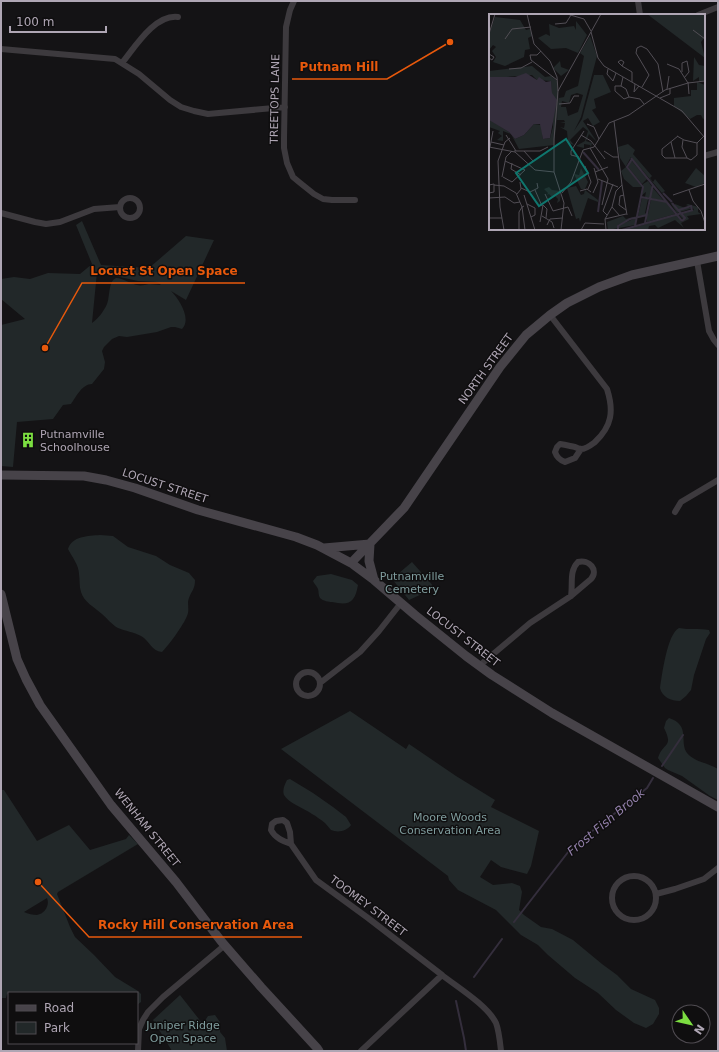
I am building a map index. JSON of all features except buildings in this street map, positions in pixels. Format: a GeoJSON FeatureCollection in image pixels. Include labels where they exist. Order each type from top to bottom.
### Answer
{"type":"FeatureCollection","features":[{"type":"Feature","properties":{"kind":"main road","name":"NORTH STREET"},"geometry":{"type":"LineString","coordinates":[[351,563],[404,508],[500,368],[526,335],[567,303],[599,287],[632,275],[718,256]]}},
{"type":"Feature","properties":{"kind":"main road","name":"LOCUST STREET"},"geometry":{"type":"LineString","coordinates":[[1,475],[84,476],[106,480],[135,488],[198,510],[296,537],[323,548],[351,563],[374,580],[460,652],[492,675],[552,713],[718,807]]}},
{"type":"Feature","properties":{"kind":"main road"},"geometry":{"type":"LineString","coordinates":[[323,548],[370,544],[370,561],[374,580]]}},
{"type":"Feature","properties":{"kind":"main road","name":"WENHAM STREET"},"geometry":{"type":"LineString","coordinates":[[1,594],[17,659],[26,680],[40,705],[111,805],[176,882],[225,945],[319,1051]]}},
{"type":"Feature","properties":{"kind":"street","name":"TREETOPS LANE"},"geometry":{"type":"LineString","coordinates":[[294,1],[286,27],[284,148],[287,163],[294,177],[314,194],[323,199],[355,200]]}},
{"type":"Feature","properties":{"kind":"street"},"geometry":{"type":"LineString","coordinates":[[638,1],[640,14]]}},
{"type":"Feature","properties":{"kind":"street"},"geometry":{"type":"LineString","coordinates":[[700,14],[718,7]]}},
{"type":"Feature","properties":{"kind":"street"},"geometry":{"type":"LineString","coordinates":[[122,63],[155,25],[170,17],[178,18]]}},
{"type":"Feature","properties":{"kind":"street"},"geometry":{"type":"LineString","coordinates":[[1,48],[115,59],[139,74],[170,100],[181,107],[208,114],[285,107]]}},
{"type":"Feature","properties":{"kind":"street"},"geometry":{"type":"LineString","coordinates":[[705,156],[718,152]]}},
{"type":"Feature","properties":{"kind":"street"},"geometry":{"type":"LineString","coordinates":[[1,212],[46,224],[60,222],[94,209],[120,207]]}},
{"type":"Feature","properties":{"kind":"street"},"geometry":{"type":"LineString","coordinates":[[697,261],[709,331],[718,345]]}},
{"type":"Feature","properties":{"kind":"street"},"geometry":{"type":"LineString","coordinates":[[550,315],[607,389],[610,399],[612,409],[603,435],[591,445],[582,449]]}},
{"type":"Feature","properties":{"kind":"street"},"geometry":{"type":"LineString","coordinates":[[675,512],[681,502],[718,480]]}},
{"type":"Feature","properties":{"kind":"street"},"geometry":{"type":"LineString","coordinates":[[479,666],[530,623],[571,596],[593,577],[594,568],[590,563],[581,561],[574,565],[571,596]]}},
{"type":"Feature","properties":{"kind":"street"},"geometry":{"type":"LineString","coordinates":[[320,682],[360,652],[374,638],[401,603]]}},
{"type":"Feature","properties":{"kind":"street","name":"TOOMEY STREET"},"geometry":{"type":"LineString","coordinates":[[291,844],[316,880],[480,1004],[496,1023],[501,1051]]}},
{"type":"Feature","properties":{"kind":"street"},"geometry":{"type":"LineString","coordinates":[[656,894],[704,879],[718,868]]}},
{"type":"Feature","properties":{"kind":"street"},"geometry":{"type":"LineString","coordinates":[[639,876],[645,879],[654,888],[656,894],[654,909],[649,915],[635,921],[621,917],[615,911],[612,904],[611,897],[613,890],[621,880],[626,877],[639,876]]}},
{"type":"Feature","properties":{"kind":"street"},"geometry":{"type":"LineString","coordinates":[[138,1051],[139,1029],[148,1012],[163,997],[225,945]]}},
{"type":"Feature","properties":{"kind":"street"},"geometry":{"type":"LineString","coordinates":[[361,1051],[442,975]]}},
{"type":"Feature","properties":{"kind":"green space"},"geometry":{"type":"Polygon","coordinates":[[[82,221],[101,265],[149,268],[186,236],[214,240],[186,300],[171,291],[181,304],[185,315],[185,325],[182,329],[171,327],[157,332],[127,337],[119,336],[112,339],[102,351],[105,362],[104,369],[92,384],[82,388],[71,404],[63,405],[53,419],[17,422],[13,467],[1,466],[1,325],[25,319],[1,299],[1,279],[14,277],[30,279],[48,273],[80,274],[92,264],[76,225],[82,221]],[[97,272],[92,323],[99,317],[106,307],[112,282],[116,278],[138,285],[161,285],[157,282],[138,281],[97,272]]]}},
{"type":"Feature","properties":{"kind":"green space"},"geometry":{"type":"Polygon","coordinates":[[[86,536],[113,536],[128,547],[156,556],[170,565],[189,573],[195,580],[194,588],[188,600],[187,617],[162,652],[155,650],[147,640],[141,636],[116,627],[82,596],[78,567],[68,549],[73,541],[77,539],[86,536]]]}},
{"type":"Feature","properties":{"kind":"green space","name":"Putnamville Cemetery"},"geometry":{"type":"Polygon","coordinates":[[[412,562],[435,588],[409,600],[392,579],[412,562]]]}},
{"type":"Feature","properties":{"kind":"green space"},"geometry":{"type":"Polygon","coordinates":[[[331,574],[352,580],[358,585],[357,591],[351,601],[347,603],[338,603],[326,601],[320,598],[318,589],[313,581],[317,576],[331,574]]]}},
{"type":"Feature","properties":{"kind":"green space"},"geometry":{"type":"Polygon","coordinates":[[[679,628],[709,630],[710,633],[706,639],[694,675],[691,690],[680,701],[667,698],[660,688],[668,646],[671,638],[679,628]]]}},
{"type":"Feature","properties":{"kind":"green space","name":"Moore Woods Conservation Area"},"geometry":{"type":"Polygon","coordinates":[[[350,711],[406,749],[409,744],[495,800],[491,807],[539,831],[531,866],[527,874],[501,867],[491,860],[480,877],[493,885],[512,883],[520,886],[522,892],[519,910],[524,915],[541,927],[552,929],[573,940],[617,975],[631,989],[655,1000],[659,1008],[659,1014],[653,1024],[646,1028],[634,1023],[616,1010],[598,993],[575,978],[538,945],[521,935],[496,910],[458,890],[449,880],[448,876],[281,749],[350,711]]]}},
{"type":"Feature","properties":{"kind":"green space"},"geometry":{"type":"Polygon","coordinates":[[[669,718],[676,721],[680,725],[687,753],[690,756],[718,769],[718,800],[682,776],[665,768],[658,758],[662,749],[668,742],[667,734],[664,728],[666,721],[669,718]]]}},
{"type":"Feature","properties":{"kind":"green space"},"geometry":{"type":"Polygon","coordinates":[[[290,779],[333,807],[346,817],[351,825],[342,831],[331,830],[317,817],[286,798],[283,791],[287,780],[290,779]]]}},
{"type":"Feature","properties":{"kind":"green space"},"geometry":{"type":"Polygon","coordinates":[[[1,790],[4,790],[37,841],[69,825],[90,850],[126,839],[129,835],[138,844],[57,894],[75,937],[115,977],[138,991],[141,994],[141,1002],[138,1004],[138,992],[8,992],[6,998],[1,998],[1,790]],[[47,898],[24,912],[32,915],[40,914],[46,909],[48,903],[47,898]]]}},
{"type":"Feature","properties":{"kind":"green space","name":"Juniper Ridge Open Space"},"geometry":{"type":"Polygon","coordinates":[[[180,995],[202,1023],[208,1016],[215,1015],[220,1022],[220,1032],[225,1038],[227,1051],[172,1051],[153,1020],[180,995]]]}},
{"type":"Feature","properties":{"kind":"waterway","name":"Frost Fish Brook"},"geometry":{"type":"LineString","coordinates":[[662,766],[683,735]]}},
{"type":"Feature","properties":{"kind":"waterway","name":"Frost Fish Brook"},"geometry":{"type":"LineString","coordinates":[[514,922],[572,847],[647,788],[653,778]]}},
{"type":"Feature","properties":{"kind":"waterway","name":"Frost Fish Brook"},"geometry":{"type":"LineString","coordinates":[[474,977],[502,939]]}},
{"type":"Feature","properties":{"kind":"waterway","name":"Frost Fish Brook"},"geometry":{"type":"LineString","coordinates":[[456,1001],[466,1051]]}},
{"type":"Feature","properties":{"kind":"place","name":"Putnam Hill"},"geometry":{"type":"Point","coordinates":[450,42]}},
{"type":"Feature","properties":{"kind":"place","name":"Locust St Open Space"},"geometry":{"type":"Point","coordinates":[45,348]}},
{"type":"Feature","properties":{"kind":"place","name":"Putnamville Schoolhouse"},"geometry":{"type":"Point","coordinates":[28,440]}},
{"type":"Feature","properties":{"kind":"place","name":"Rocky Hill Conservation Area"},"geometry":{"type":"Point","coordinates":[38,882]}}]}
